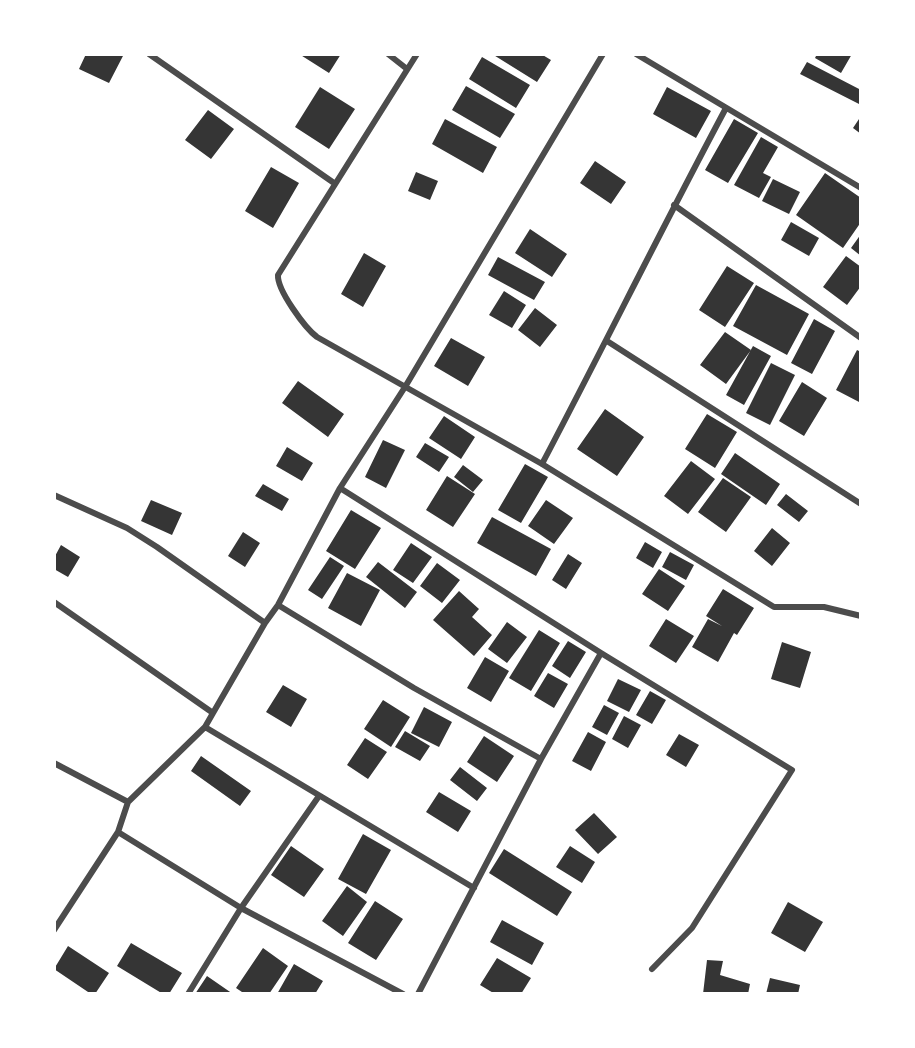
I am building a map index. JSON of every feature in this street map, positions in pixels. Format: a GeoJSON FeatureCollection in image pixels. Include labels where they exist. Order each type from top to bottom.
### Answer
{"type":"FeatureCollection","features":[{"type":"Feature","properties":{"kind":"street"},"geometry":{"type":"LineString","coordinates":[[149,54],[334,183]]}},
{"type":"Feature","properties":{"kind":"street"},"geometry":{"type":"LineString","coordinates":[[388,54],[407,69]]}},
{"type":"Feature","properties":{"kind":"street"},"geometry":{"type":"LineString","coordinates":[[417,54],[281,268],[278,281],[313,334],[542,464],[774,607],[824,607],[861,616]]}},
{"type":"Feature","properties":{"kind":"street"},"geometry":{"type":"LineString","coordinates":[[54,930],[118,832],[128,802],[205,727],[265,623],[278,605],[340,488],[405,387],[603,54]]}},
{"type":"Feature","properties":{"kind":"street"},"geometry":{"type":"LineString","coordinates":[[636,54],[861,188]]}},
{"type":"Feature","properties":{"kind":"street"},"geometry":{"type":"LineString","coordinates":[[542,464],[726,108]]}},
{"type":"Feature","properties":{"kind":"street"},"geometry":{"type":"LineString","coordinates":[[674,205],[861,338]]}},
{"type":"Feature","properties":{"kind":"street"},"geometry":{"type":"LineString","coordinates":[[607,341],[861,504]]}},
{"type":"Feature","properties":{"kind":"street"},"geometry":{"type":"LineString","coordinates":[[340,488],[601,653],[792,770],[692,928],[652,969]]}},
{"type":"Feature","properties":{"kind":"street"},"geometry":{"type":"LineString","coordinates":[[54,495],[128,528],[265,623]]}},
{"type":"Feature","properties":{"kind":"street"},"geometry":{"type":"LineString","coordinates":[[54,602],[213,713]]}},
{"type":"Feature","properties":{"kind":"street"},"geometry":{"type":"LineString","coordinates":[[278,605],[414,688],[540,759]]}},
{"type":"Feature","properties":{"kind":"street"},"geometry":{"type":"LineString","coordinates":[[418,994],[540,759],[601,653]]}},
{"type":"Feature","properties":{"kind":"street"},"geometry":{"type":"LineString","coordinates":[[205,727],[474,888]]}},
{"type":"Feature","properties":{"kind":"street"},"geometry":{"type":"LineString","coordinates":[[54,763],[128,802]]}},
{"type":"Feature","properties":{"kind":"street"},"geometry":{"type":"LineString","coordinates":[[188,994],[242,908],[319,796]]}},
{"type":"Feature","properties":{"kind":"street"},"geometry":{"type":"LineString","coordinates":[[118,832],[242,908],[403,994]]}},
{"type":"Feature","properties":{"kind":"building"},"geometry":{"type":"Polygon","coordinates":[[[86,54],[124,54],[109,83],[79,69],[86,54]]]}},
{"type":"Feature","properties":{"kind":"building"},"geometry":{"type":"Polygon","coordinates":[[[299,54],[341,54],[329,73],[299,54]]]}},
{"type":"Feature","properties":{"kind":"building"},"geometry":{"type":"Polygon","coordinates":[[[492,54],[541,54],[551,60],[537,82],[492,54]]]}},
{"type":"Feature","properties":{"kind":"building"},"geometry":{"type":"Polygon","coordinates":[[[817,54],[852,54],[841,73],[815,58],[817,54]]]}},
{"type":"Feature","properties":{"kind":"building"},"geometry":{"type":"Polygon","coordinates":[[[482,57],[530,85],[516,108],[469,79],[482,57]]]}},
{"type":"Feature","properties":{"kind":"building"},"geometry":{"type":"Polygon","coordinates":[[[807,62],[861,90],[861,105],[800,74],[807,62]]]}},
{"type":"Feature","properties":{"kind":"building"},"geometry":{"type":"Polygon","coordinates":[[[466,86],[515,114],[500,138],[452,110],[466,86]]]}},
{"type":"Feature","properties":{"kind":"building"},"geometry":{"type":"Polygon","coordinates":[[[320,87],[355,109],[329,149],[295,127],[320,87]]]}},
{"type":"Feature","properties":{"kind":"building"},"geometry":{"type":"Polygon","coordinates":[[[667,87],[711,111],[696,138],[653,114],[667,87]]]}},
{"type":"Feature","properties":{"kind":"building"},"geometry":{"type":"Polygon","coordinates":[[[208,110],[234,129],[211,159],[185,140],[208,110]]]}},
{"type":"Feature","properties":{"kind":"building"},"geometry":{"type":"Polygon","coordinates":[[[861,116],[861,134],[853,128],[861,116]]]}},
{"type":"Feature","properties":{"kind":"building"},"geometry":{"type":"Polygon","coordinates":[[[445,119],[497,147],[483,173],[432,144],[445,119]]]}},
{"type":"Feature","properties":{"kind":"building"},"geometry":{"type":"Polygon","coordinates":[[[734,119],[758,133],[728,183],[705,170],[734,119]]]}},
{"type":"Feature","properties":{"kind":"building"},"geometry":{"type":"Polygon","coordinates":[[[761,137],[778,147],[763,173],[771,177],[759,198],[734,185],[761,137]]]}},
{"type":"Feature","properties":{"kind":"building"},"geometry":{"type":"Polygon","coordinates":[[[595,161],[626,182],[611,204],[580,183],[595,161]]]}},
{"type":"Feature","properties":{"kind":"building"},"geometry":{"type":"Polygon","coordinates":[[[271,167],[299,183],[273,228],[245,211],[271,167]]]}},
{"type":"Feature","properties":{"kind":"building"},"geometry":{"type":"Polygon","coordinates":[[[416,172],[438,181],[430,200],[408,191],[416,172]]]}},
{"type":"Feature","properties":{"kind":"building"},"geometry":{"type":"Polygon","coordinates":[[[825,173],[861,198],[861,222],[843,248],[796,215],[825,173]]]}},
{"type":"Feature","properties":{"kind":"building"},"geometry":{"type":"Polygon","coordinates":[[[773,179],[800,192],[789,214],[762,201],[773,179]]]}},
{"type":"Feature","properties":{"kind":"building"},"geometry":{"type":"Polygon","coordinates":[[[791,222],[819,238],[809,256],[781,240],[791,222]]]}},
{"type":"Feature","properties":{"kind":"building"},"geometry":{"type":"Polygon","coordinates":[[[530,229],[567,254],[552,277],[515,253],[530,229]]]}},
{"type":"Feature","properties":{"kind":"building"},"geometry":{"type":"Polygon","coordinates":[[[861,234],[861,256],[851,248],[861,234]]]}},
{"type":"Feature","properties":{"kind":"building"},"geometry":{"type":"Polygon","coordinates":[[[364,253],[386,266],[363,307],[341,294],[364,253]]]}},
{"type":"Feature","properties":{"kind":"building"},"geometry":{"type":"Polygon","coordinates":[[[846,256],[861,267],[861,286],[847,305],[823,287],[846,256]]]}},
{"type":"Feature","properties":{"kind":"building"},"geometry":{"type":"Polygon","coordinates":[[[498,257],[545,282],[534,300],[488,275],[498,257]]]}},
{"type":"Feature","properties":{"kind":"building"},"geometry":{"type":"Polygon","coordinates":[[[727,266],[754,283],[725,327],[699,310],[727,266]]]}},
{"type":"Feature","properties":{"kind":"building"},"geometry":{"type":"Polygon","coordinates":[[[756,285],[809,314],[787,355],[733,326],[756,285]]]}},
{"type":"Feature","properties":{"kind":"building"},"geometry":{"type":"Polygon","coordinates":[[[504,291],[526,305],[512,328],[489,315],[504,291]]]}},
{"type":"Feature","properties":{"kind":"building"},"geometry":{"type":"Polygon","coordinates":[[[535,308],[557,325],[540,347],[518,330],[535,308]]]}},
{"type":"Feature","properties":{"kind":"building"},"geometry":{"type":"Polygon","coordinates":[[[814,319],[835,331],[812,374],[791,363],[814,319]]]}},
{"type":"Feature","properties":{"kind":"building"},"geometry":{"type":"Polygon","coordinates":[[[725,332],[751,350],[726,384],[700,365],[725,332]]]}},
{"type":"Feature","properties":{"kind":"building"},"geometry":{"type":"Polygon","coordinates":[[[451,338],[485,357],[468,386],[434,366],[451,338]]]}},
{"type":"Feature","properties":{"kind":"building"},"geometry":{"type":"Polygon","coordinates":[[[753,346],[771,356],[744,405],[726,395],[753,346]]]}},
{"type":"Feature","properties":{"kind":"building"},"geometry":{"type":"Polygon","coordinates":[[[857,350],[861,352],[861,403],[836,390],[857,350]]]}},
{"type":"Feature","properties":{"kind":"building"},"geometry":{"type":"Polygon","coordinates":[[[771,363],[795,375],[770,425],[746,413],[771,363]]]}},
{"type":"Feature","properties":{"kind":"building"},"geometry":{"type":"Polygon","coordinates":[[[298,381],[344,414],[328,437],[282,403],[298,381]]]}},
{"type":"Feature","properties":{"kind":"building"},"geometry":{"type":"Polygon","coordinates":[[[802,382],[827,398],[804,436],[779,421],[802,382]]]}},
{"type":"Feature","properties":{"kind":"building"},"geometry":{"type":"Polygon","coordinates":[[[605,409],[644,437],[617,476],[577,449],[605,409]]]}},
{"type":"Feature","properties":{"kind":"building"},"geometry":{"type":"Polygon","coordinates":[[[707,414],[737,432],[715,468],[685,449],[707,414]]]}},
{"type":"Feature","properties":{"kind":"building"},"geometry":{"type":"Polygon","coordinates":[[[444,416],[475,437],[461,459],[429,438],[444,416]]]}},
{"type":"Feature","properties":{"kind":"building"},"geometry":{"type":"Polygon","coordinates":[[[383,440],[405,450],[386,488],[365,477],[383,440]]]}},
{"type":"Feature","properties":{"kind":"building"},"geometry":{"type":"Polygon","coordinates":[[[425,443],[449,457],[439,472],[416,457],[425,443]]]}},
{"type":"Feature","properties":{"kind":"building"},"geometry":{"type":"Polygon","coordinates":[[[287,447],[313,463],[302,481],[276,466],[287,447]]]}},
{"type":"Feature","properties":{"kind":"building"},"geometry":{"type":"Polygon","coordinates":[[[735,453],[780,484],[766,505],[721,474],[735,453]]]}},
{"type":"Feature","properties":{"kind":"building"},"geometry":{"type":"Polygon","coordinates":[[[691,461],[715,479],[688,514],[664,496],[691,461]]]}},
{"type":"Feature","properties":{"kind":"building"},"geometry":{"type":"Polygon","coordinates":[[[525,464],[548,477],[521,523],[498,510],[525,464]]]}},
{"type":"Feature","properties":{"kind":"building"},"geometry":{"type":"Polygon","coordinates":[[[463,465],[483,480],[473,492],[454,477],[463,465]]]}},
{"type":"Feature","properties":{"kind":"building"},"geometry":{"type":"Polygon","coordinates":[[[447,476],[475,494],[453,527],[426,510],[447,476]]]}},
{"type":"Feature","properties":{"kind":"building"},"geometry":{"type":"Polygon","coordinates":[[[723,478],[751,497],[726,532],[698,512],[723,478]]]}},
{"type":"Feature","properties":{"kind":"building"},"geometry":{"type":"Polygon","coordinates":[[[263,484],[289,499],[282,511],[255,496],[263,484]]]}},
{"type":"Feature","properties":{"kind":"building"},"geometry":{"type":"Polygon","coordinates":[[[786,494],[808,511],[799,522],[777,505],[786,494]]]}},
{"type":"Feature","properties":{"kind":"building"},"geometry":{"type":"Polygon","coordinates":[[[151,500],[182,513],[172,535],[141,521],[151,500]]]}},
{"type":"Feature","properties":{"kind":"building"},"geometry":{"type":"Polygon","coordinates":[[[546,500],[573,518],[554,544],[528,526],[546,500]]]}},
{"type":"Feature","properties":{"kind":"building"},"geometry":{"type":"Polygon","coordinates":[[[351,510],[381,528],[355,569],[326,551],[351,510]]]}},
{"type":"Feature","properties":{"kind":"building"},"geometry":{"type":"Polygon","coordinates":[[[492,517],[551,549],[536,576],[477,543],[492,517]]]}},
{"type":"Feature","properties":{"kind":"building"},"geometry":{"type":"Polygon","coordinates":[[[772,528],[790,543],[772,566],[754,551],[772,528]]]}},
{"type":"Feature","properties":{"kind":"building"},"geometry":{"type":"Polygon","coordinates":[[[243,532],[260,543],[245,567],[228,556],[243,532]]]}},
{"type":"Feature","properties":{"kind":"building"},"geometry":{"type":"Polygon","coordinates":[[[645,542],[662,552],[653,568],[636,558],[645,542]]]}},
{"type":"Feature","properties":{"kind":"building"},"geometry":{"type":"Polygon","coordinates":[[[411,543],[432,557],[413,583],[393,570],[411,543]]]}},
{"type":"Feature","properties":{"kind":"building"},"geometry":{"type":"Polygon","coordinates":[[[61,545],[80,557],[68,577],[54,569],[54,558],[61,545]]]}},
{"type":"Feature","properties":{"kind":"building"},"geometry":{"type":"Polygon","coordinates":[[[670,552],[694,565],[686,580],[662,567],[670,552]]]}},
{"type":"Feature","properties":{"kind":"building"},"geometry":{"type":"Polygon","coordinates":[[[568,554],[582,563],[566,589],[552,580],[568,554]]]}},
{"type":"Feature","properties":{"kind":"building"},"geometry":{"type":"Polygon","coordinates":[[[330,557],[344,566],[322,599],[308,590],[330,557]]]}},
{"type":"Feature","properties":{"kind":"building"},"geometry":{"type":"Polygon","coordinates":[[[378,562],[417,592],[405,608],[366,577],[378,562]]]}},
{"type":"Feature","properties":{"kind":"building"},"geometry":{"type":"Polygon","coordinates":[[[437,563],[460,580],[442,603],[420,586],[437,563]]]}},
{"type":"Feature","properties":{"kind":"building"},"geometry":{"type":"Polygon","coordinates":[[[659,569],[685,586],[668,611],[642,594],[659,569]]]}},
{"type":"Feature","properties":{"kind":"building"},"geometry":{"type":"Polygon","coordinates":[[[347,573],[380,590],[361,626],[328,608],[347,573]]]}},
{"type":"Feature","properties":{"kind":"building"},"geometry":{"type":"Polygon","coordinates":[[[723,589],[754,608],[737,635],[734,633],[718,662],[692,647],[708,619],[722,626],[706,616],[723,589]]]}},
{"type":"Feature","properties":{"kind":"building"},"geometry":{"type":"Polygon","coordinates":[[[459,591],[479,609],[472,617],[492,635],[474,656],[433,620],[459,591]]]}},
{"type":"Feature","properties":{"kind":"building"},"geometry":{"type":"Polygon","coordinates":[[[666,619],[694,636],[676,663],[649,646],[666,619]]]}},
{"type":"Feature","properties":{"kind":"building"},"geometry":{"type":"Polygon","coordinates":[[[507,622],[527,637],[507,663],[488,649],[507,622]]]}},
{"type":"Feature","properties":{"kind":"building"},"geometry":{"type":"Polygon","coordinates":[[[539,630],[560,643],[531,691],[509,678],[539,630]]]}},
{"type":"Feature","properties":{"kind":"building"},"geometry":{"type":"Polygon","coordinates":[[[568,641],[586,652],[570,678],[552,666],[568,641]]]}},
{"type":"Feature","properties":{"kind":"building"},"geometry":{"type":"Polygon","coordinates":[[[782,642],[811,652],[800,688],[771,679],[782,642]]]}},
{"type":"Feature","properties":{"kind":"building"},"geometry":{"type":"Polygon","coordinates":[[[485,657],[509,671],[491,702],[467,688],[485,657]]]}},
{"type":"Feature","properties":{"kind":"building"},"geometry":{"type":"Polygon","coordinates":[[[548,673],[568,684],[554,708],[534,696],[548,673]]]}},
{"type":"Feature","properties":{"kind":"building"},"geometry":{"type":"Polygon","coordinates":[[[618,679],[641,690],[629,712],[607,701],[618,679]]]}},
{"type":"Feature","properties":{"kind":"building"},"geometry":{"type":"Polygon","coordinates":[[[283,685],[307,699],[291,727],[266,712],[283,685]]]}},
{"type":"Feature","properties":{"kind":"building"},"geometry":{"type":"Polygon","coordinates":[[[650,691],[666,700],[652,724],[636,715],[650,691]]]}},
{"type":"Feature","properties":{"kind":"building"},"geometry":{"type":"Polygon","coordinates":[[[383,700],[410,717],[391,747],[364,729],[383,700]]]}},
{"type":"Feature","properties":{"kind":"building"},"geometry":{"type":"Polygon","coordinates":[[[604,705],[619,713],[607,735],[592,727],[604,705]]]}},
{"type":"Feature","properties":{"kind":"building"},"geometry":{"type":"Polygon","coordinates":[[[424,707],[452,722],[439,747],[411,733],[424,707]]]}},
{"type":"Feature","properties":{"kind":"building"},"geometry":{"type":"Polygon","coordinates":[[[624,716],[641,725],[628,748],[612,739],[624,716]]]}},
{"type":"Feature","properties":{"kind":"building"},"geometry":{"type":"Polygon","coordinates":[[[405,731],[430,746],[420,761],[395,747],[405,731]]]}},
{"type":"Feature","properties":{"kind":"building"},"geometry":{"type":"Polygon","coordinates":[[[588,732],[606,742],[591,771],[572,761],[588,732]]]}},
{"type":"Feature","properties":{"kind":"building"},"geometry":{"type":"Polygon","coordinates":[[[679,734],[699,745],[686,767],[666,755],[679,734]]]}},
{"type":"Feature","properties":{"kind":"building"},"geometry":{"type":"Polygon","coordinates":[[[484,736],[514,756],[497,782],[467,762],[484,736]]]}},
{"type":"Feature","properties":{"kind":"building"},"geometry":{"type":"Polygon","coordinates":[[[365,738],[387,752],[368,779],[347,765],[365,738]]]}},
{"type":"Feature","properties":{"kind":"building"},"geometry":{"type":"Polygon","coordinates":[[[201,756],[251,791],[240,806],[191,771],[201,756]]]}},
{"type":"Feature","properties":{"kind":"building"},"geometry":{"type":"Polygon","coordinates":[[[460,767],[487,788],[477,801],[450,780],[460,767]]]}},
{"type":"Feature","properties":{"kind":"building"},"geometry":{"type":"Polygon","coordinates":[[[439,792],[471,811],[458,832],[426,812],[439,792]]]}},
{"type":"Feature","properties":{"kind":"building"},"geometry":{"type":"Polygon","coordinates":[[[594,813],[617,837],[598,854],[575,830],[594,813]]]}},
{"type":"Feature","properties":{"kind":"building"},"geometry":{"type":"Polygon","coordinates":[[[363,834],[391,850],[366,894],[338,879],[363,834]]]}},
{"type":"Feature","properties":{"kind":"building"},"geometry":{"type":"Polygon","coordinates":[[[291,846],[324,869],[304,897],[271,875],[291,846]]]}},
{"type":"Feature","properties":{"kind":"building"},"geometry":{"type":"Polygon","coordinates":[[[570,846],[595,862],[582,883],[556,867],[570,846]]]}},
{"type":"Feature","properties":{"kind":"building"},"geometry":{"type":"Polygon","coordinates":[[[504,849],[572,892],[557,916],[489,873],[504,849]]]}},
{"type":"Feature","properties":{"kind":"building"},"geometry":{"type":"Polygon","coordinates":[[[347,886],[367,902],[343,936],[322,921],[347,886]]]}},
{"type":"Feature","properties":{"kind":"building"},"geometry":{"type":"Polygon","coordinates":[[[375,901],[403,919],[376,960],[348,943],[375,901]]]}},
{"type":"Feature","properties":{"kind":"building"},"geometry":{"type":"Polygon","coordinates":[[[788,902],[823,922],[805,952],[771,933],[788,902]]]}},
{"type":"Feature","properties":{"kind":"building"},"geometry":{"type":"Polygon","coordinates":[[[502,920],[544,943],[532,965],[490,942],[502,920]]]}},
{"type":"Feature","properties":{"kind":"building"},"geometry":{"type":"Polygon","coordinates":[[[131,943],[182,973],[169,994],[163,994],[117,966],[131,943]]]}},
{"type":"Feature","properties":{"kind":"building"},"geometry":{"type":"Polygon","coordinates":[[[68,946],[109,973],[95,994],[91,994],[54,969],[68,946]]]}},
{"type":"Feature","properties":{"kind":"building"},"geometry":{"type":"Polygon","coordinates":[[[263,948],[288,966],[269,994],[245,994],[236,988],[263,948]]]}},
{"type":"Feature","properties":{"kind":"building"},"geometry":{"type":"Polygon","coordinates":[[[497,958],[531,978],[521,994],[495,994],[480,985],[497,958]]]}},
{"type":"Feature","properties":{"kind":"building"},"geometry":{"type":"Polygon","coordinates":[[[707,960],[723,961],[720,975],[750,984],[748,994],[703,994],[707,960]]]}},
{"type":"Feature","properties":{"kind":"building"},"geometry":{"type":"Polygon","coordinates":[[[294,964],[323,981],[315,994],[277,994],[294,964]]]}},
{"type":"Feature","properties":{"kind":"building"},"geometry":{"type":"Polygon","coordinates":[[[207,976],[233,994],[195,994],[207,976]]]}},
{"type":"Feature","properties":{"kind":"building"},"geometry":{"type":"Polygon","coordinates":[[[770,978],[800,985],[798,994],[766,994],[770,978]]]}}]}
